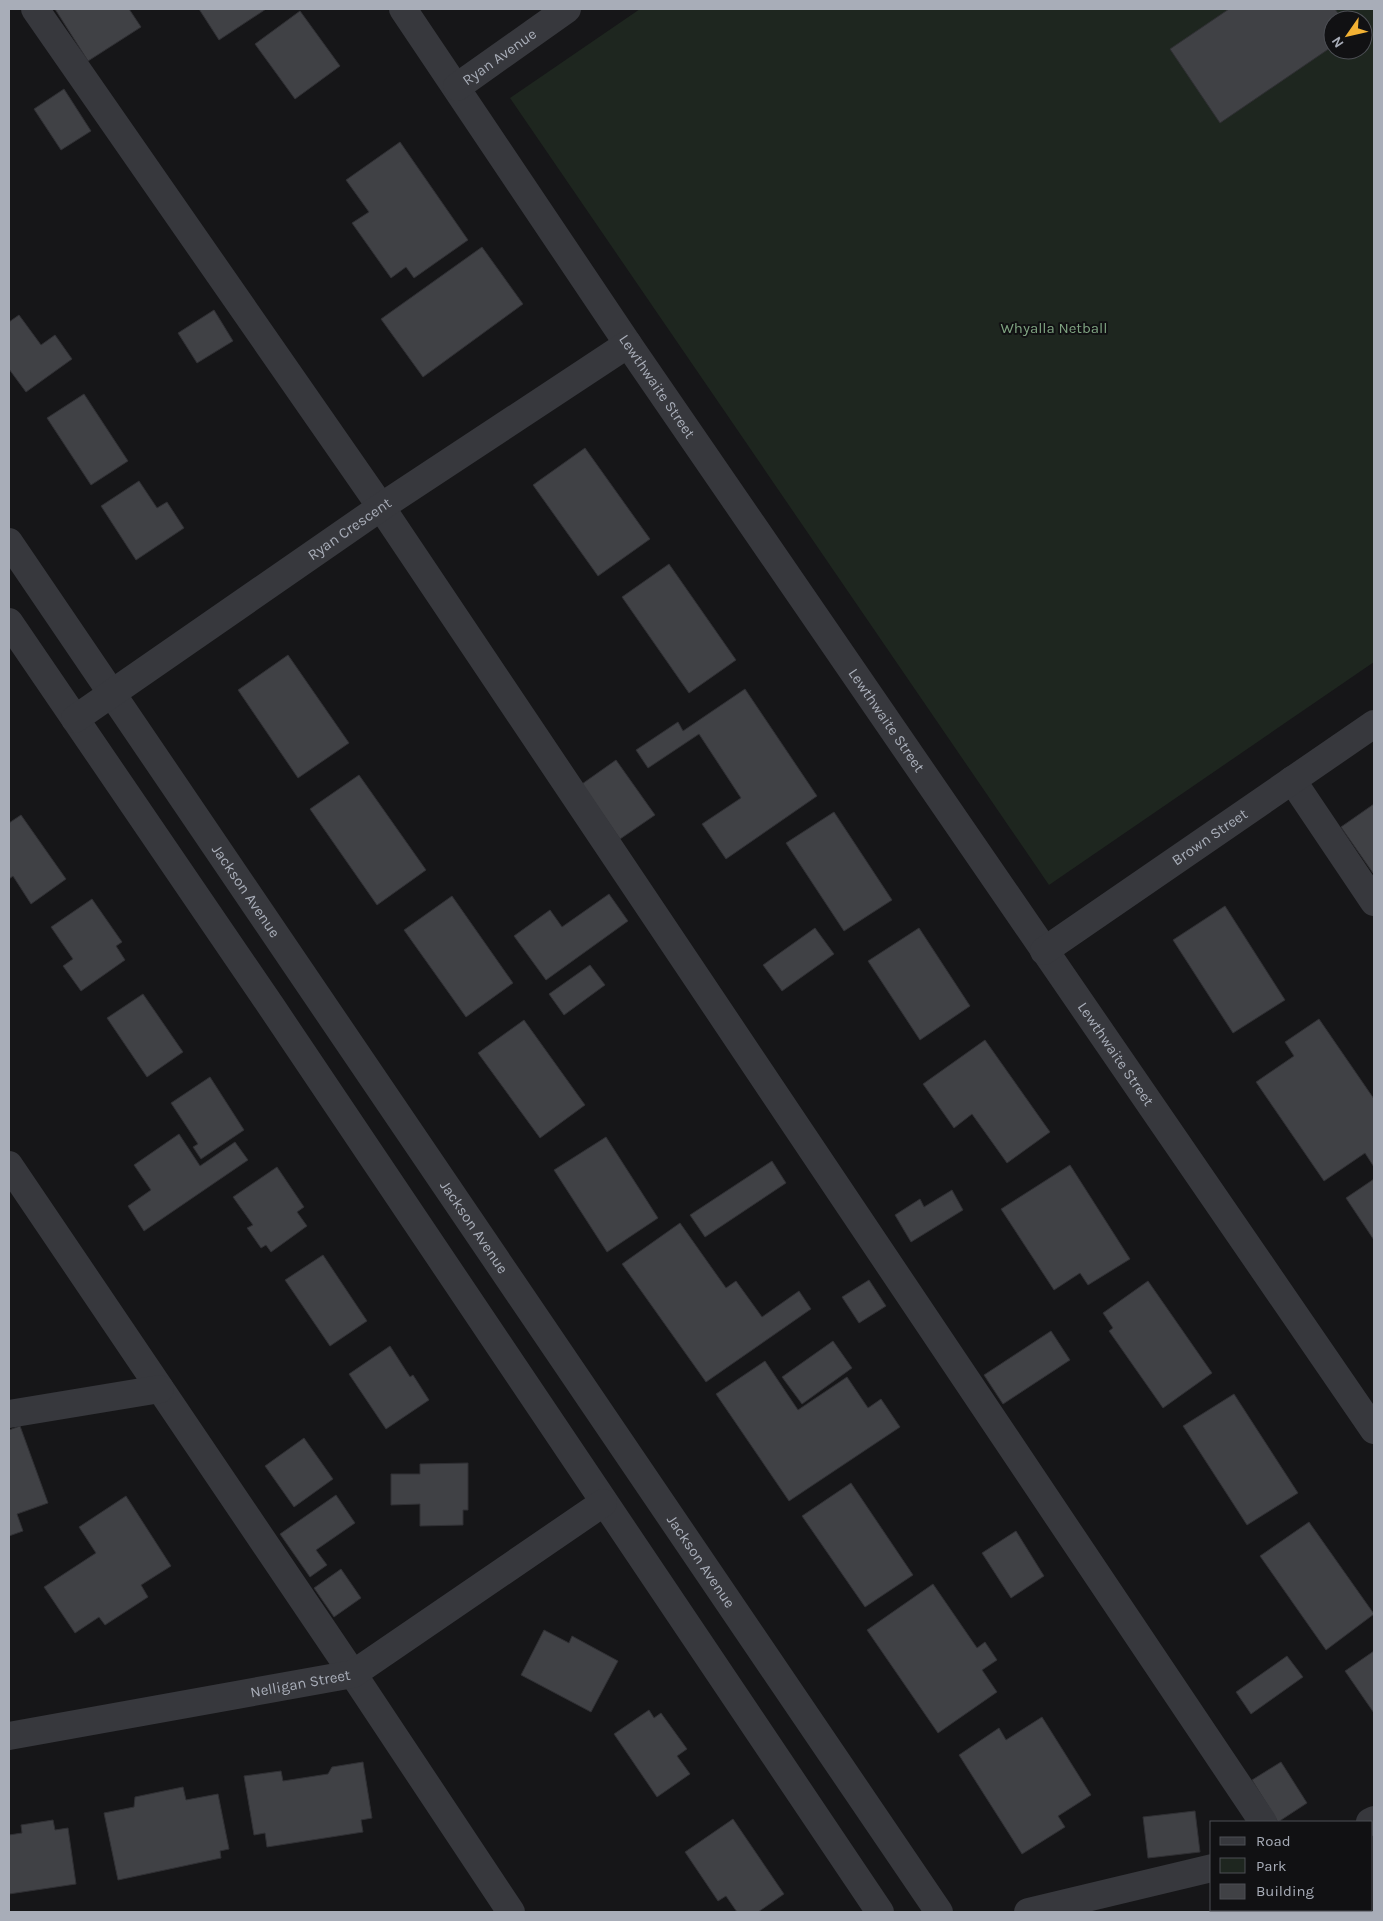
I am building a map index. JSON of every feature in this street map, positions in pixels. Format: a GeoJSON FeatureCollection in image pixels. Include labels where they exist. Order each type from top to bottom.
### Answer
{"type":"FeatureCollection","features":[{"type":"Feature","properties":{"kind":"street"},"geometry":{"type":"LineString","coordinates":[[35,9],[381,507],[1262,1821]]}},
{"type":"Feature","properties":{"kind":"street","name":"Lewthwaite Street"},"geometry":{"type":"LineString","coordinates":[[403,9],[628,344],[1374,1430]]}},
{"type":"Feature","properties":{"kind":"street","name":"Ryan Avenue"},"geometry":{"type":"LineString","coordinates":[[457,87],[567,9]]}},
{"type":"Feature","properties":{"kind":"street","name":"Ryan Crescent"},"geometry":{"type":"LineString","coordinates":[[75,719],[381,507],[628,344]]}},
{"type":"Feature","properties":{"kind":"street","name":"Jackson Avenue"},"geometry":{"type":"LineString","coordinates":[[9,542],[939,1912]]}},
{"type":"Feature","properties":{"kind":"street"},"geometry":{"type":"LineString","coordinates":[[9,622],[880,1912]]}},
{"type":"Feature","properties":{"kind":"street","name":"Brown Street"},"geometry":{"type":"LineString","coordinates":[[1044,951],[1374,724]]}},
{"type":"Feature","properties":{"kind":"street"},"geometry":{"type":"LineString","coordinates":[[1292,780],[1374,902]]}},
{"type":"Feature","properties":{"kind":"street"},"geometry":{"type":"LineString","coordinates":[[9,1165],[353,1674],[511,1912]]}},
{"type":"Feature","properties":{"kind":"street"},"geometry":{"type":"LineString","coordinates":[[9,1414],[160,1389]]}},
{"type":"Feature","properties":{"kind":"street","name":"Nelligan Street"},"geometry":{"type":"LineString","coordinates":[[9,1736],[353,1674],[603,1503]]}},
{"type":"Feature","properties":{"kind":"street"},"geometry":{"type":"LineString","coordinates":[[1028,1912],[1210,1868]]}},
{"type":"Feature","properties":{"kind":"green space","name":"Whyalla Netball"},"geometry":{"type":"Polygon","coordinates":[[[640,9],[1374,9],[1374,662],[1049,885],[510,98],[640,9]]]}},
{"type":"Feature","properties":{"kind":"building"},"geometry":{"type":"Polygon","coordinates":[[[55,9],[129,9],[141,27],[88,61],[55,9]]]}},
{"type":"Feature","properties":{"kind":"building"},"geometry":{"type":"Polygon","coordinates":[[[199,9],[266,9],[219,40],[199,9]]]}},
{"type":"Feature","properties":{"kind":"building"},"geometry":{"type":"Polygon","coordinates":[[[1229,9],[1336,10],[1323,10],[1323,53],[1220,123],[1170,49],[1229,9]]]}},
{"type":"Feature","properties":{"kind":"building"},"geometry":{"type":"Polygon","coordinates":[[[300,11],[340,66],[295,99],[255,44],[300,11]]]}},
{"type":"Feature","properties":{"kind":"building"},"geometry":{"type":"Polygon","coordinates":[[[64,89],[91,131],[61,150],[34,109],[64,89]]]}},
{"type":"Feature","properties":{"kind":"building"},"geometry":{"type":"Polygon","coordinates":[[[400,142],[468,240],[414,278],[406,267],[391,278],[352,223],[369,212],[346,180],[400,142]]]}},
{"type":"Feature","properties":{"kind":"building"},"geometry":{"type":"Polygon","coordinates":[[[482,247],[523,304],[423,377],[381,319],[482,247]]]}},
{"type":"Feature","properties":{"kind":"building"},"geometry":{"type":"Polygon","coordinates":[[[214,310],[233,341],[197,363],[178,333],[214,310]]]}},
{"type":"Feature","properties":{"kind":"building"},"geometry":{"type":"Polygon","coordinates":[[[19,315],[41,345],[55,335],[72,359],[26,392],[9,369],[9,322],[19,315]]]}},
{"type":"Feature","properties":{"kind":"building"},"geometry":{"type":"Polygon","coordinates":[[[84,394],[128,461],[91,485],[47,418],[84,394]]]}},
{"type":"Feature","properties":{"kind":"building"},"geometry":{"type":"Polygon","coordinates":[[[585,448],[650,539],[598,576],[533,485],[585,448]]]}},
{"type":"Feature","properties":{"kind":"building"},"geometry":{"type":"Polygon","coordinates":[[[139,481],[157,508],[167,502],[184,528],[136,560],[101,506],[139,481]]]}},
{"type":"Feature","properties":{"kind":"building"},"geometry":{"type":"Polygon","coordinates":[[[669,564],[736,660],[689,693],[622,597],[669,564]]]}},
{"type":"Feature","properties":{"kind":"building"},"geometry":{"type":"Polygon","coordinates":[[[288,655],[349,743],[298,778],[238,690],[288,655]]]}},
{"type":"Feature","properties":{"kind":"building"},"geometry":{"type":"Polygon","coordinates":[[[745,689],[817,796],[726,859],[702,824],[741,798],[699,734],[648,768],[636,750],[678,722],[683,731],[745,689]]]}},
{"type":"Feature","properties":{"kind":"building"},"geometry":{"type":"Polygon","coordinates":[[[616,760],[655,815],[620,839],[582,784],[616,760]]]}},
{"type":"Feature","properties":{"kind":"building"},"geometry":{"type":"Polygon","coordinates":[[[359,775],[426,870],[377,905],[310,809],[359,775]]]}},
{"type":"Feature","properties":{"kind":"building"},"geometry":{"type":"Polygon","coordinates":[[[1374,804],[1374,872],[1373,873],[1341,827],[1374,804]]]}},
{"type":"Feature","properties":{"kind":"building"},"geometry":{"type":"Polygon","coordinates":[[[834,812],[892,900],[844,931],[786,843],[834,812]]]}},
{"type":"Feature","properties":{"kind":"building"},"geometry":{"type":"Polygon","coordinates":[[[21,815],[66,879],[31,904],[13,876],[9,879],[9,823],[21,815]]]}},
{"type":"Feature","properties":{"kind":"building"},"geometry":{"type":"Polygon","coordinates":[[[609,894],[628,921],[546,980],[514,936],[550,910],[562,927],[609,894]]]}},
{"type":"Feature","properties":{"kind":"building"},"geometry":{"type":"Polygon","coordinates":[[[452,896],[513,983],[466,1017],[404,930],[452,896]]]}},
{"type":"Feature","properties":{"kind":"building"},"geometry":{"type":"Polygon","coordinates":[[[92,899],[122,942],[116,946],[125,960],[81,991],[63,966],[73,959],[51,927],[92,899]]]}},
{"type":"Feature","properties":{"kind":"building"},"geometry":{"type":"Polygon","coordinates":[[[1225,906],[1285,1000],[1233,1033],[1173,940],[1225,906]]]}},
{"type":"Feature","properties":{"kind":"building"},"geometry":{"type":"Polygon","coordinates":[[[815,928],[834,954],[782,991],[763,965],[815,928]]]}},
{"type":"Feature","properties":{"kind":"building"},"geometry":{"type":"Polygon","coordinates":[[[919,928],[970,1006],[920,1040],[868,961],[919,928]]]}},
{"type":"Feature","properties":{"kind":"building"},"geometry":{"type":"Polygon","coordinates":[[[590,965],[605,985],[564,1015],[549,994],[590,965]]]}},
{"type":"Feature","properties":{"kind":"building"},"geometry":{"type":"Polygon","coordinates":[[[143,994],[183,1052],[147,1077],[107,1018],[143,994]]]}},
{"type":"Feature","properties":{"kind":"building"},"geometry":{"type":"Polygon","coordinates":[[[1319,1019],[1374,1099],[1374,1167],[1365,1153],[1324,1181],[1256,1082],[1294,1056],[1285,1042],[1319,1019]]]}},
{"type":"Feature","properties":{"kind":"building"},"geometry":{"type":"Polygon","coordinates":[[[524,1020],[585,1105],[540,1138],[478,1053],[524,1020]]]}},
{"type":"Feature","properties":{"kind":"building"},"geometry":{"type":"Polygon","coordinates":[[[985,1040],[1050,1132],[1007,1163],[972,1114],[954,1128],[923,1084],[985,1040]]]}},
{"type":"Feature","properties":{"kind":"building"},"geometry":{"type":"Polygon","coordinates":[[[210,1077],[244,1130],[201,1159],[193,1147],[198,1144],[171,1103],[210,1077]]]}},
{"type":"Feature","properties":{"kind":"building"},"geometry":{"type":"Polygon","coordinates":[[[179,1134],[200,1166],[235,1142],[248,1160],[144,1231],[128,1206],[151,1190],[134,1165],[179,1134]]]}},
{"type":"Feature","properties":{"kind":"building"},"geometry":{"type":"Polygon","coordinates":[[[606,1137],[658,1218],[607,1252],[554,1170],[606,1137]]]}},
{"type":"Feature","properties":{"kind":"building"},"geometry":{"type":"Polygon","coordinates":[[[772,1161],[786,1183],[705,1237],[690,1215],[772,1161]]]}},
{"type":"Feature","properties":{"kind":"building"},"geometry":{"type":"Polygon","coordinates":[[[1070,1165],[1130,1259],[1088,1285],[1080,1273],[1054,1290],[1001,1209],[1070,1165]]]}},
{"type":"Feature","properties":{"kind":"building"},"geometry":{"type":"Polygon","coordinates":[[[277,1167],[304,1207],[297,1212],[307,1226],[271,1252],[266,1245],[261,1248],[247,1228],[253,1225],[233,1197],[277,1167]]]}},
{"type":"Feature","properties":{"kind":"building"},"geometry":{"type":"Polygon","coordinates":[[[1374,1179],[1374,1240],[1346,1198],[1374,1179]]]}},
{"type":"Feature","properties":{"kind":"building"},"geometry":{"type":"Polygon","coordinates":[[[952,1190],[963,1210],[911,1242],[895,1215],[920,1199],[924,1207],[952,1190]]]}},
{"type":"Feature","properties":{"kind":"building"},"geometry":{"type":"Polygon","coordinates":[[[680,1223],[726,1288],[736,1281],[762,1317],[799,1291],[811,1309],[706,1382],[622,1264],[680,1223]]]}},
{"type":"Feature","properties":{"kind":"building"},"geometry":{"type":"Polygon","coordinates":[[[323,1255],[367,1321],[330,1346],[285,1280],[323,1255]]]}},
{"type":"Feature","properties":{"kind":"building"},"geometry":{"type":"Polygon","coordinates":[[[869,1280],[886,1306],[859,1323],[842,1297],[869,1280]]]}},
{"type":"Feature","properties":{"kind":"building"},"geometry":{"type":"Polygon","coordinates":[[[1148,1281],[1212,1373],[1163,1408],[1109,1331],[1113,1328],[1103,1313],[1148,1281]]]}},
{"type":"Feature","properties":{"kind":"building"},"geometry":{"type":"Polygon","coordinates":[[[1051,1331],[1070,1360],[1003,1404],[984,1375],[1051,1331]]]}},
{"type":"Feature","properties":{"kind":"building"},"geometry":{"type":"Polygon","coordinates":[[[833,1341],[852,1368],[802,1404],[782,1377],[833,1341]]]}},
{"type":"Feature","properties":{"kind":"building"},"geometry":{"type":"Polygon","coordinates":[[[390,1346],[410,1377],[413,1375],[429,1400],[386,1429],[349,1374],[390,1346]]]}},
{"type":"Feature","properties":{"kind":"building"},"geometry":{"type":"Polygon","coordinates":[[[765,1361],[798,1410],[847,1377],[868,1408],[881,1399],[900,1427],[789,1501],[716,1394],[765,1361]]]}},
{"type":"Feature","properties":{"kind":"building"},"geometry":{"type":"Polygon","coordinates":[[[1234,1394],[1298,1493],[1247,1525],[1183,1426],[1234,1394]]]}},
{"type":"Feature","properties":{"kind":"building"},"geometry":{"type":"Polygon","coordinates":[[[20,1426],[48,1503],[17,1514],[23,1531],[9,1536],[9,1430],[20,1426]]]}},
{"type":"Feature","properties":{"kind":"building"},"geometry":{"type":"Polygon","coordinates":[[[304,1438],[333,1479],[294,1507],[265,1466],[304,1438]]]}},
{"type":"Feature","properties":{"kind":"building"},"geometry":{"type":"Polygon","coordinates":[[[468,1463],[468,1510],[463,1510],[463,1525],[420,1526],[420,1504],[391,1505],[391,1474],[420,1474],[420,1464],[468,1463]]]}},
{"type":"Feature","properties":{"kind":"building"},"geometry":{"type":"Polygon","coordinates":[[[851,1483],[913,1575],[865,1607],[802,1516],[851,1483]]]}},
{"type":"Feature","properties":{"kind":"building"},"geometry":{"type":"Polygon","coordinates":[[[336,1495],[355,1523],[316,1550],[327,1565],[310,1577],[280,1534],[336,1495]]]}},
{"type":"Feature","properties":{"kind":"building"},"geometry":{"type":"Polygon","coordinates":[[[126,1496],[171,1566],[141,1585],[148,1597],[105,1625],[99,1617],[75,1633],[44,1587],[96,1553],[79,1527],[126,1496]]]}},
{"type":"Feature","properties":{"kind":"building"},"geometry":{"type":"Polygon","coordinates":[[[1309,1522],[1374,1614],[1326,1650],[1260,1556],[1309,1522]]]}},
{"type":"Feature","properties":{"kind":"building"},"geometry":{"type":"Polygon","coordinates":[[[1016,1531],[1044,1576],[1011,1598],[982,1553],[1016,1531]]]}},
{"type":"Feature","properties":{"kind":"building"},"geometry":{"type":"Polygon","coordinates":[[[341,1569],[361,1598],[334,1617],[314,1588],[341,1569]]]}},
{"type":"Feature","properties":{"kind":"building"},"geometry":{"type":"Polygon","coordinates":[[[933,1584],[977,1648],[985,1642],[997,1660],[982,1670],[997,1692],[938,1733],[867,1630],[933,1584]]]}},
{"type":"Feature","properties":{"kind":"building"},"geometry":{"type":"Polygon","coordinates":[[[544,1630],[569,1643],[572,1636],[618,1661],[591,1712],[521,1675],[544,1630]]]}},
{"type":"Feature","properties":{"kind":"building"},"geometry":{"type":"Polygon","coordinates":[[[1374,1651],[1374,1713],[1345,1671],[1374,1651]]]}},
{"type":"Feature","properties":{"kind":"building"},"geometry":{"type":"Polygon","coordinates":[[[1287,1656],[1303,1677],[1251,1714],[1236,1692],[1287,1656]]]}},
{"type":"Feature","properties":{"kind":"building"},"geometry":{"type":"Polygon","coordinates":[[[649,1710],[654,1718],[661,1713],[687,1749],[677,1756],[690,1774],[657,1797],[614,1734],[649,1710]]]}},
{"type":"Feature","properties":{"kind":"building"},"geometry":{"type":"Polygon","coordinates":[[[1042,1717],[1091,1795],[1058,1816],[1065,1827],[1022,1854],[959,1755],[999,1728],[1006,1740],[1042,1717]]]}},
{"type":"Feature","properties":{"kind":"building"},"geometry":{"type":"Polygon","coordinates":[[[363,1762],[372,1818],[361,1820],[363,1832],[267,1847],[265,1833],[254,1835],[244,1776],[281,1771],[283,1781],[328,1774],[332,1767],[363,1762]]]}},
{"type":"Feature","properties":{"kind":"building"},"geometry":{"type":"Polygon","coordinates":[[[1281,1762],[1307,1803],[1277,1821],[1252,1780],[1281,1762]]]}},
{"type":"Feature","properties":{"kind":"building"},"geometry":{"type":"Polygon","coordinates":[[[183,1787],[186,1800],[218,1794],[229,1849],[220,1851],[221,1858],[118,1880],[104,1813],[134,1807],[135,1797],[183,1787]]]}},
{"type":"Feature","properties":{"kind":"building"},"geometry":{"type":"Polygon","coordinates":[[[1195,1811],[1200,1852],[1148,1858],[1143,1817],[1195,1811]]]}},
{"type":"Feature","properties":{"kind":"building"},"geometry":{"type":"Polygon","coordinates":[[[733,1819],[784,1894],[758,1912],[737,1912],[726,1896],[718,1901],[685,1852],[733,1819]]]}},
{"type":"Feature","properties":{"kind":"building"},"geometry":{"type":"Polygon","coordinates":[[[53,1820],[55,1830],[68,1828],[76,1884],[9,1894],[9,1835],[22,1833],[21,1825],[53,1820]]]}},
{"type":"Feature","properties":{"kind":"building"},"geometry":{"type":"Polygon","coordinates":[[[1302,1911],[1302,1912],[1213,1912],[1302,1911]]]}}]}
